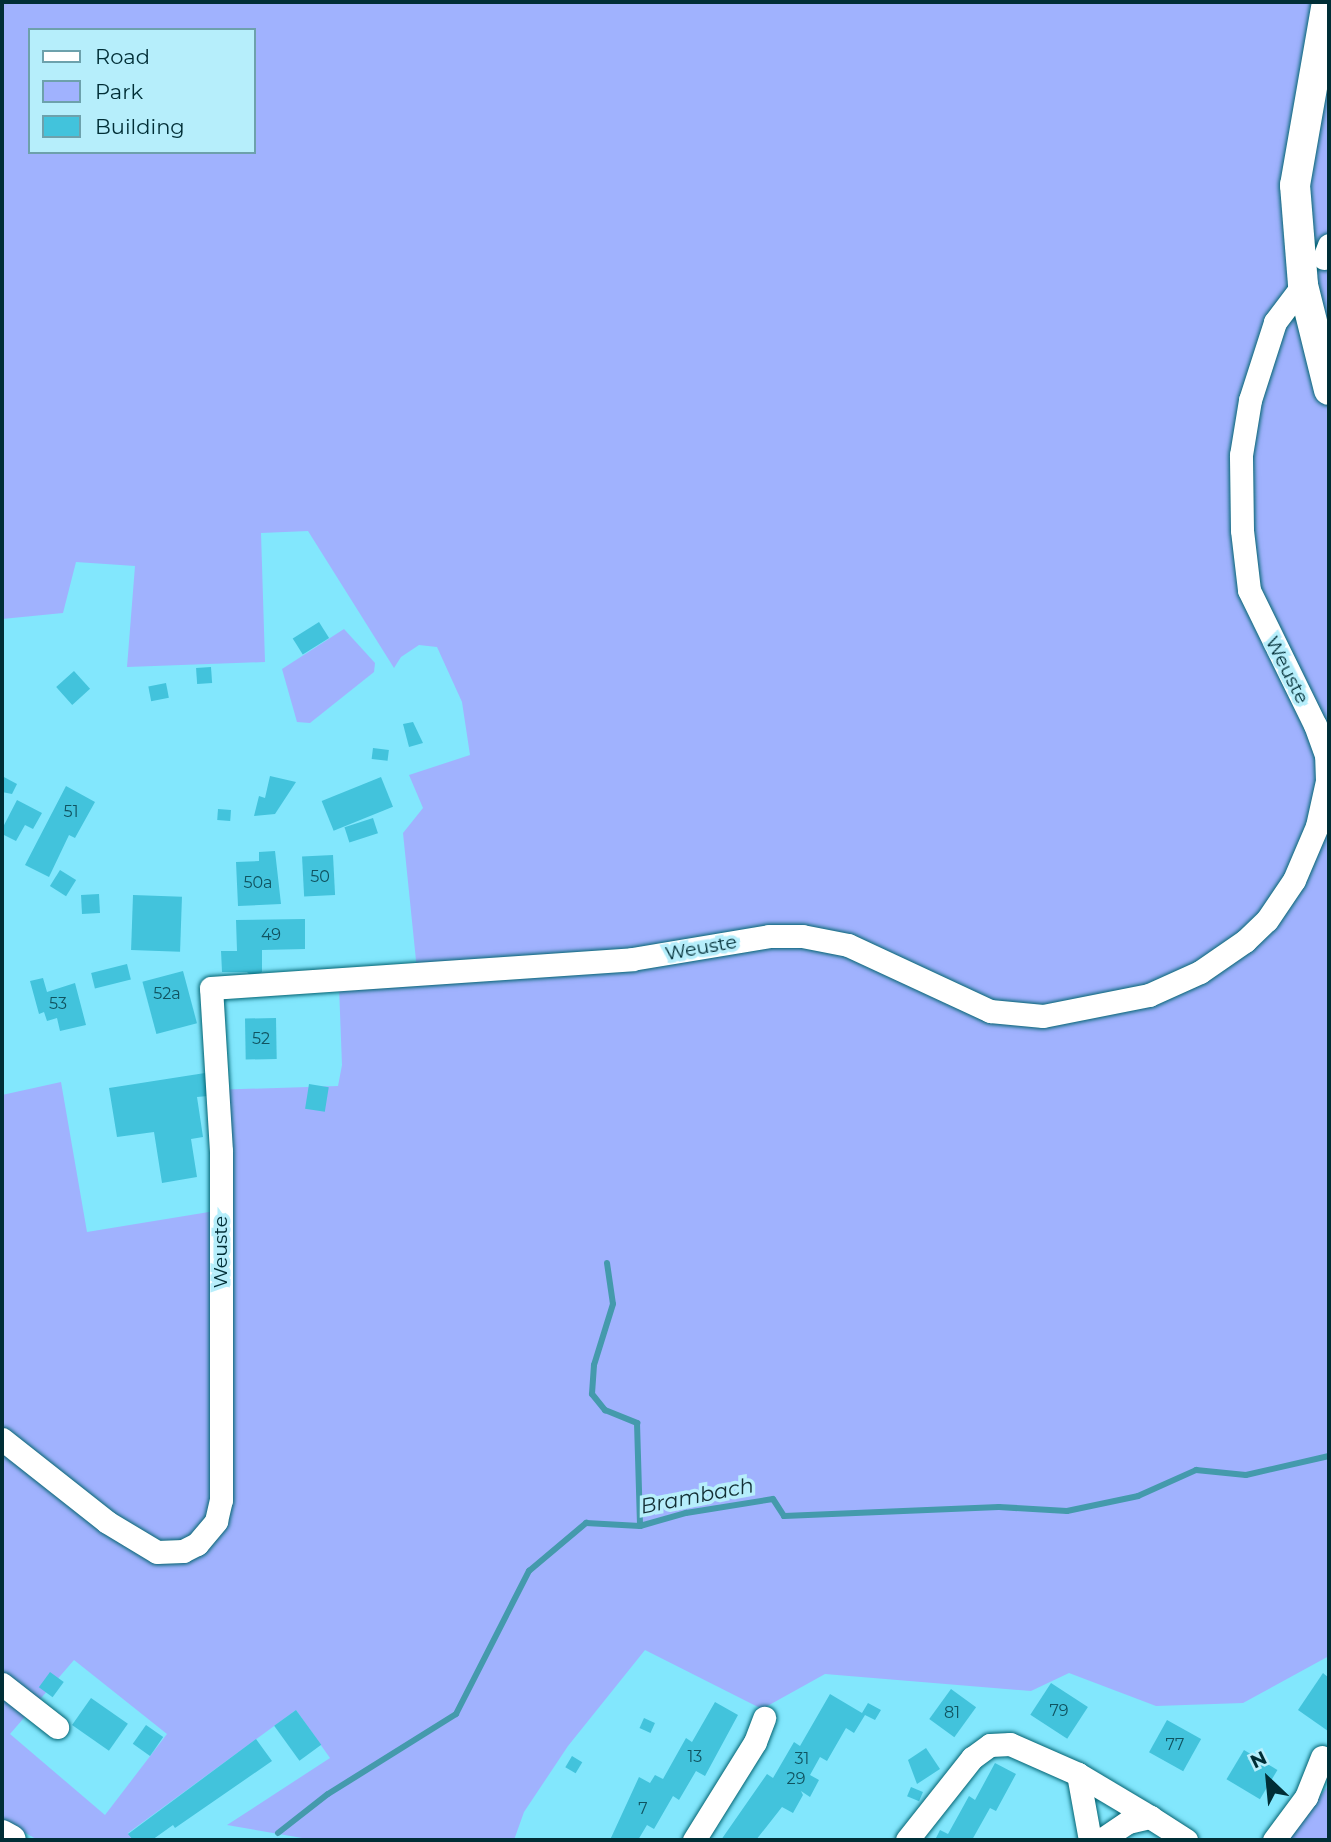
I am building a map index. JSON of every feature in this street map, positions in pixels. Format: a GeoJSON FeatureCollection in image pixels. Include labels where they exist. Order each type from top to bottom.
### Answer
{"type":"FeatureCollection","features":[{"type":"Feature","properties":{"kind":"main road"},"geometry":{"type":"LineString","coordinates":[[1327,2],[1295,185],[1303,285],[1329,390]]}},
{"type":"Feature","properties":{"kind":"main road"},"geometry":{"type":"LineString","coordinates":[[2,1835],[11,1840]]}},
{"type":"Feature","properties":{"kind":"street","name":"Weuste"},"geometry":{"type":"LineString","coordinates":[[2,1439],[107,1522],[157,1552],[183,1551],[197,1544],[216,1521],[221,1500],[221,1151],[211,988],[632,960],[769,936],[802,936],[848,945],[990,1011],[1043,1016],[1149,995],[1211,966],[1245,942],[1289,887],[1326,793],[1328,767],[1322,744],[1249,590],[1242,530],[1241,455],[1255,379],[1275,322],[1303,285]]}},
{"type":"Feature","properties":{"kind":"street"},"geometry":{"type":"LineString","coordinates":[[2,1684],[57,1727]]}},
{"type":"Feature","properties":{"kind":"street"},"geometry":{"type":"LineString","coordinates":[[694,1840],[755,1742],[764,1718]]}},
{"type":"Feature","properties":{"kind":"street"},"geometry":{"type":"LineString","coordinates":[[907,1840],[947,1785],[990,1745],[1025,1747],[1078,1774],[1186,1840]]}},
{"type":"Feature","properties":{"kind":"street"},"geometry":{"type":"LineString","coordinates":[[1274,1840],[1306,1797],[1322,1757]]}},
{"type":"Feature","properties":{"kind":"street"},"geometry":{"type":"LineString","coordinates":[[1078,1774],[1090,1840]]}},
{"type":"Feature","properties":{"kind":"street"},"geometry":{"type":"LineString","coordinates":[[1101,1840],[1128,1822],[1150,1817]]}},
{"type":"Feature","properties":{"kind":"green space"},"geometry":{"type":"Polygon","coordinates":[[[2,2],[1329,2],[1329,1656],[1243,1703],[1156,1706],[1069,1673],[1031,1691],[825,1674],[762,1709],[645,1650],[568,1746],[524,1812],[514,1840],[314,1840],[227,1825],[330,1758],[296,1710],[128,1833],[133,1840],[38,1840],[2,1820],[2,1095],[61,1082],[87,1232],[215,1211],[211,1090],[338,1086],[342,1065],[339,987],[418,980],[403,833],[423,808],[409,775],[470,755],[462,702],[437,647],[419,645],[401,657],[394,668],[308,531],[261,533],[265,662],[127,667],[135,566],[76,562],[63,613],[2,619],[2,2]],[[74,1660],[10,1734],[105,1815],[167,1734],[74,1660]]]}},
{"type":"Feature","properties":{"kind":"green space"},"geometry":{"type":"Polygon","coordinates":[[[344,629],[375,663],[374,672],[310,723],[297,722],[282,669],[344,629]]]}},
{"type":"Feature","properties":{"kind":"green space"},"geometry":{"type":"Polygon","coordinates":[[[1329,1785],[1329,1840],[1284,1840],[1329,1785]]]}},
{"type":"Feature","properties":{"kind":"building"},"geometry":{"type":"Polygon","coordinates":[[[319,622],[329,638],[303,655],[293,638],[319,622]]]}},
{"type":"Feature","properties":{"kind":"building"},"geometry":{"type":"Polygon","coordinates":[[[211,667],[212,683],[197,684],[196,668],[211,667]]]}},
{"type":"Feature","properties":{"kind":"building"},"geometry":{"type":"Polygon","coordinates":[[[74,671],[90,689],[72,705],[56,687],[74,671]]]}},
{"type":"Feature","properties":{"kind":"building"},"geometry":{"type":"Polygon","coordinates":[[[166,683],[169,698],[151,701],[148,686],[166,683]]]}},
{"type":"Feature","properties":{"kind":"building"},"geometry":{"type":"Polygon","coordinates":[[[413,722],[423,743],[409,747],[403,724],[413,722]]]}},
{"type":"Feature","properties":{"kind":"building"},"geometry":{"type":"Polygon","coordinates":[[[373,748],[389,750],[388,761],[372,759],[373,748]]]}},
{"type":"Feature","properties":{"kind":"building"},"geometry":{"type":"Polygon","coordinates":[[[2,776],[17,784],[12,794],[2,792],[2,776]]]}},
{"type":"Feature","properties":{"kind":"building"},"geometry":{"type":"Polygon","coordinates":[[[270,776],[296,782],[275,814],[254,816],[259,796],[265,798],[270,776]]]}},
{"type":"Feature","properties":{"kind":"building"},"geometry":{"type":"Polygon","coordinates":[[[381,777],[393,807],[334,831],[322,801],[381,777]]]}},
{"type":"Feature","properties":{"kind":"building"},"geometry":{"type":"Polygon","coordinates":[[[66,786],[95,802],[75,838],[69,835],[49,877],[25,865],[66,786]]]}},
{"type":"Feature","properties":{"kind":"building"},"geometry":{"type":"Polygon","coordinates":[[[17,800],[42,813],[33,829],[25,825],[16,841],[2,834],[2,829],[17,800]]]}},
{"type":"Feature","properties":{"kind":"building"},"geometry":{"type":"Polygon","coordinates":[[[218,809],[231,810],[230,821],[217,820],[218,809]]]}},
{"type":"Feature","properties":{"kind":"building"},"geometry":{"type":"Polygon","coordinates":[[[373,818],[378,833],[349,842],[344,827],[373,818]]]}},
{"type":"Feature","properties":{"kind":"building"},"geometry":{"type":"Polygon","coordinates":[[[275,851],[281,904],[238,906],[236,862],[259,861],[259,852],[275,851]]]}},
{"type":"Feature","properties":{"kind":"building"},"geometry":{"type":"Polygon","coordinates":[[[333,855],[335,895],[304,897],[302,857],[333,855]]]}},
{"type":"Feature","properties":{"kind":"building"},"geometry":{"type":"Polygon","coordinates":[[[60,870],[76,880],[66,896],[50,886],[60,870]]]}},
{"type":"Feature","properties":{"kind":"building"},"geometry":{"type":"Polygon","coordinates":[[[99,894],[100,913],[82,914],[81,895],[99,894]]]}},
{"type":"Feature","properties":{"kind":"building"},"geometry":{"type":"Polygon","coordinates":[[[133,895],[182,897],[180,952],[131,950],[133,895]]]}},
{"type":"Feature","properties":{"kind":"building"},"geometry":{"type":"Polygon","coordinates":[[[305,919],[305,949],[262,950],[262,972],[253,978],[247,972],[222,972],[221,951],[237,951],[236,920],[305,919]]]}},
{"type":"Feature","properties":{"kind":"building"},"geometry":{"type":"Polygon","coordinates":[[[127,964],[131,980],[95,988],[91,973],[127,964]]]}},
{"type":"Feature","properties":{"kind":"building"},"geometry":{"type":"Polygon","coordinates":[[[183,971],[197,1023],[156,1034],[142,982],[183,971]]]}},
{"type":"Feature","properties":{"kind":"building"},"geometry":{"type":"Polygon","coordinates":[[[43,978],[47,992],[75,983],[86,1025],[60,1031],[57,1018],[47,1021],[44,1012],[39,1014],[30,981],[43,978]]]}},
{"type":"Feature","properties":{"kind":"building"},"geometry":{"type":"Polygon","coordinates":[[[276,1018],[277,1059],[246,1060],[245,1019],[276,1018]]]}},
{"type":"Feature","properties":{"kind":"building"},"geometry":{"type":"Polygon","coordinates":[[[205,1073],[208,1096],[197,1097],[203,1137],[191,1139],[197,1177],[162,1183],[154,1132],[117,1137],[109,1088],[205,1073]]]}},
{"type":"Feature","properties":{"kind":"building"},"geometry":{"type":"Polygon","coordinates":[[[309,1084],[329,1087],[325,1112],[305,1109],[309,1084]]]}},
{"type":"Feature","properties":{"kind":"building"},"geometry":{"type":"Polygon","coordinates":[[[50,1672],[64,1682],[53,1697],[39,1687],[50,1672]]]}},
{"type":"Feature","properties":{"kind":"building"},"geometry":{"type":"Polygon","coordinates":[[[1323,1673],[1329,1678],[1328,1731],[1298,1710],[1323,1673]]]}},
{"type":"Feature","properties":{"kind":"building"},"geometry":{"type":"Polygon","coordinates":[[[1051,1683],[1088,1707],[1067,1739],[1030,1715],[1051,1683]]]}},
{"type":"Feature","properties":{"kind":"building"},"geometry":{"type":"Polygon","coordinates":[[[951,1689],[976,1707],[954,1737],[929,1719],[951,1689]]]}},
{"type":"Feature","properties":{"kind":"building"},"geometry":{"type":"Polygon","coordinates":[[[830,1694],[862,1713],[868,1703],[881,1710],[875,1720],[865,1715],[854,1733],[846,1728],[827,1761],[820,1757],[810,1775],[819,1780],[810,1797],[801,1791],[803,1795],[793,1813],[782,1807],[756,1840],[721,1840],[767,1774],[773,1778],[794,1742],[800,1746],[830,1694]]]}},
{"type":"Feature","properties":{"kind":"building"},"geometry":{"type":"Polygon","coordinates":[[[91,1698],[128,1724],[109,1751],[72,1725],[91,1698]]]}},
{"type":"Feature","properties":{"kind":"building"},"geometry":{"type":"Polygon","coordinates":[[[715,1702],[738,1715],[705,1776],[696,1771],[679,1800],[673,1796],[654,1829],[647,1825],[638,1840],[610,1840],[639,1777],[650,1783],[655,1775],[663,1779],[686,1738],[692,1742],[715,1702]]]}},
{"type":"Feature","properties":{"kind":"building"},"geometry":{"type":"Polygon","coordinates":[[[296,1710],[321,1745],[299,1761],[274,1726],[296,1710]]]}},
{"type":"Feature","properties":{"kind":"building"},"geometry":{"type":"Polygon","coordinates":[[[644,1718],[655,1723],[650,1733],[640,1728],[644,1718]]]}},
{"type":"Feature","properties":{"kind":"building"},"geometry":{"type":"Polygon","coordinates":[[[1167,1720],[1201,1739],[1183,1771],[1149,1752],[1167,1720]]]}},
{"type":"Feature","properties":{"kind":"building"},"geometry":{"type":"Polygon","coordinates":[[[146,1725],[163,1737],[150,1756],[133,1744],[146,1725]]]}},
{"type":"Feature","properties":{"kind":"building"},"geometry":{"type":"Polygon","coordinates":[[[256,1739],[272,1761],[175,1828],[173,1825],[152,1840],[133,1840],[128,1834],[256,1739]]]}},
{"type":"Feature","properties":{"kind":"building"},"geometry":{"type":"Polygon","coordinates":[[[926,1748],[940,1769],[917,1784],[908,1760],[926,1748]]]}},
{"type":"Feature","properties":{"kind":"building"},"geometry":{"type":"Polygon","coordinates":[[[1244,1750],[1277,1770],[1260,1799],[1226,1779],[1244,1750]]]}},
{"type":"Feature","properties":{"kind":"building"},"geometry":{"type":"Polygon","coordinates":[[[572,1756],[582,1762],[576,1773],[565,1767],[572,1756]]]}},
{"type":"Feature","properties":{"kind":"building"},"geometry":{"type":"Polygon","coordinates":[[[995,1763],[1016,1774],[996,1811],[990,1808],[972,1840],[935,1840],[940,1830],[948,1834],[969,1796],[975,1800],[995,1763]]]}},
{"type":"Feature","properties":{"kind":"building"},"geometry":{"type":"Polygon","coordinates":[[[911,1787],[923,1792],[919,1801],[907,1796],[911,1787]]]}},
{"type":"Feature","properties":{"kind":"waterway"},"geometry":{"type":"LineString","coordinates":[[607,1263],[613,1304],[594,1365],[592,1394],[605,1410],[637,1423],[640,1526]]}},
{"type":"Feature","properties":{"kind":"waterway","name":"Brambach"},"geometry":{"type":"LineString","coordinates":[[278,1833],[328,1794],[456,1714],[529,1571],[586,1523],[640,1526],[686,1513],[773,1499],[784,1516],[999,1507],[1067,1511],[1138,1496],[1196,1470],[1246,1475],[1329,1456]]}}]}
